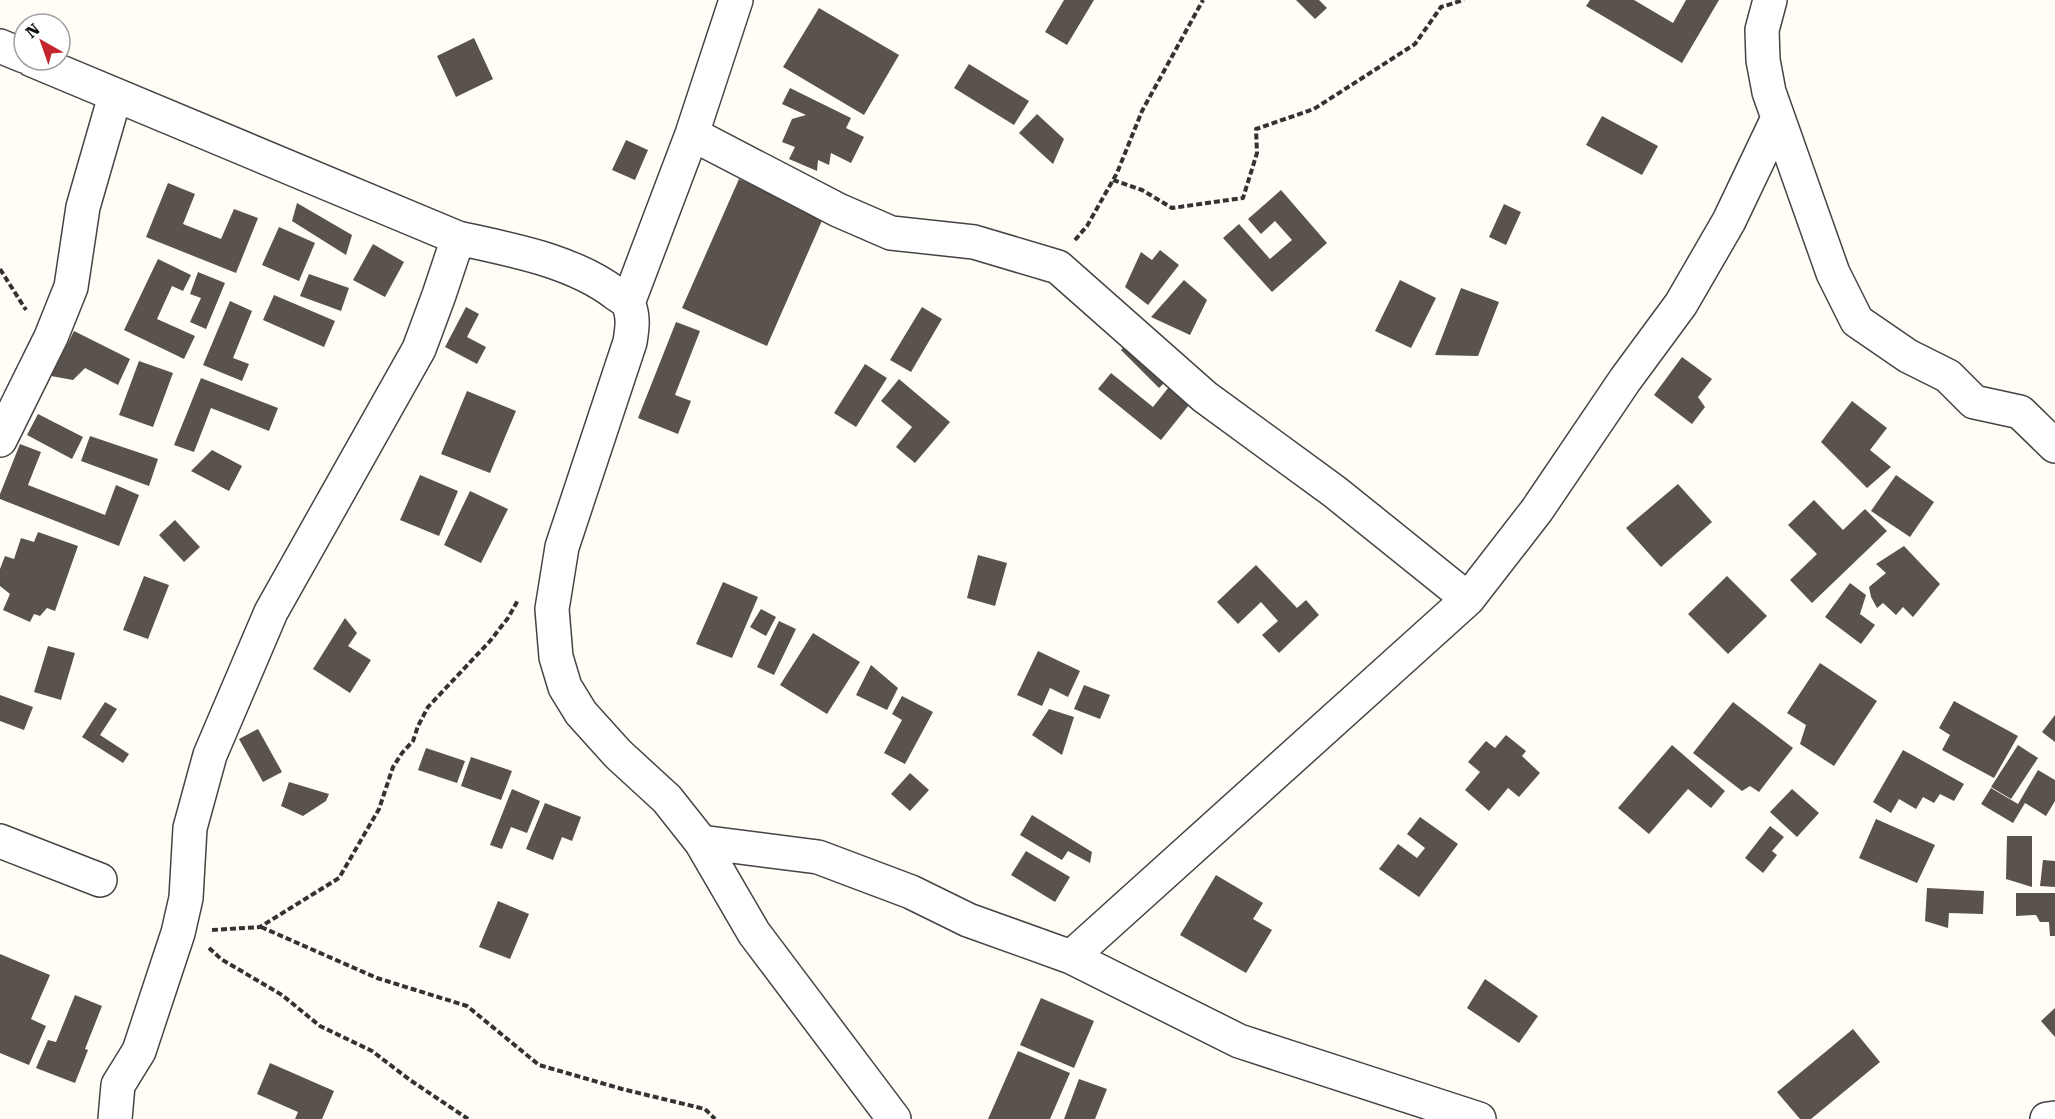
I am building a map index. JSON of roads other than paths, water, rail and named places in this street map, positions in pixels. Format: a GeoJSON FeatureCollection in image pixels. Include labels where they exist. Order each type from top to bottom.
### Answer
{"type":"FeatureCollection","features":[{"type":"Feature","properties":{"kind":"street"},"geometry":{"type":"LineString","coordinates":[[736,0],[692,134],[628,303],[633,323],[630,342],[562,547],[552,609],[556,657],[565,687],[581,712],[618,754],[667,799],[701,842],[754,933],[888,1116]]}},
{"type":"Feature","properties":{"kind":"street"},"geometry":{"type":"LineString","coordinates":[[1770,0],[1762,30],[1763,60],[1769,92],[1833,273],[1857,321],[1908,356],[1948,376],[1974,402],[2020,412],[2055,446]]}},
{"type":"Feature","properties":{"kind":"street"},"geometry":{"type":"LineString","coordinates":[[60,72],[458,238],[528,254],[581,273],[628,303]]}},
{"type":"Feature","properties":{"kind":"street"},"geometry":{"type":"LineString","coordinates":[[0,440],[51,337],[71,287],[83,207],[115,96]]}},
{"type":"Feature","properties":{"kind":"street"},"geometry":{"type":"LineString","coordinates":[[1071,957],[1468,599],[1537,510],[1625,380],[1681,304],[1729,221],[1778,118]]}},
{"type":"Feature","properties":{"kind":"street"},"geometry":{"type":"LineString","coordinates":[[692,134],[838,210],[891,232],[974,242],[1058,267],[1205,397],[1335,492],[1468,599]]}},
{"type":"Feature","properties":{"kind":"street"},"geometry":{"type":"LineString","coordinates":[[115,1119],[118,1085],[140,1050],[185,932],[190,828],[210,755],[271,612],[419,349],[440,296],[458,238]]}},
{"type":"Feature","properties":{"kind":"street"},"geometry":{"type":"LineString","coordinates":[[0,841],[100,880]]}},
{"type":"Feature","properties":{"kind":"street"},"geometry":{"type":"LineString","coordinates":[[701,842],[818,857],[911,892],[968,920],[1071,957],[1239,1041],[1479,1119]]}},
{"type":"Feature","properties":{"kind":"street"},"geometry":{"type":"LineString","coordinates":[[2047,1119],[2055,1118]]}}]}
